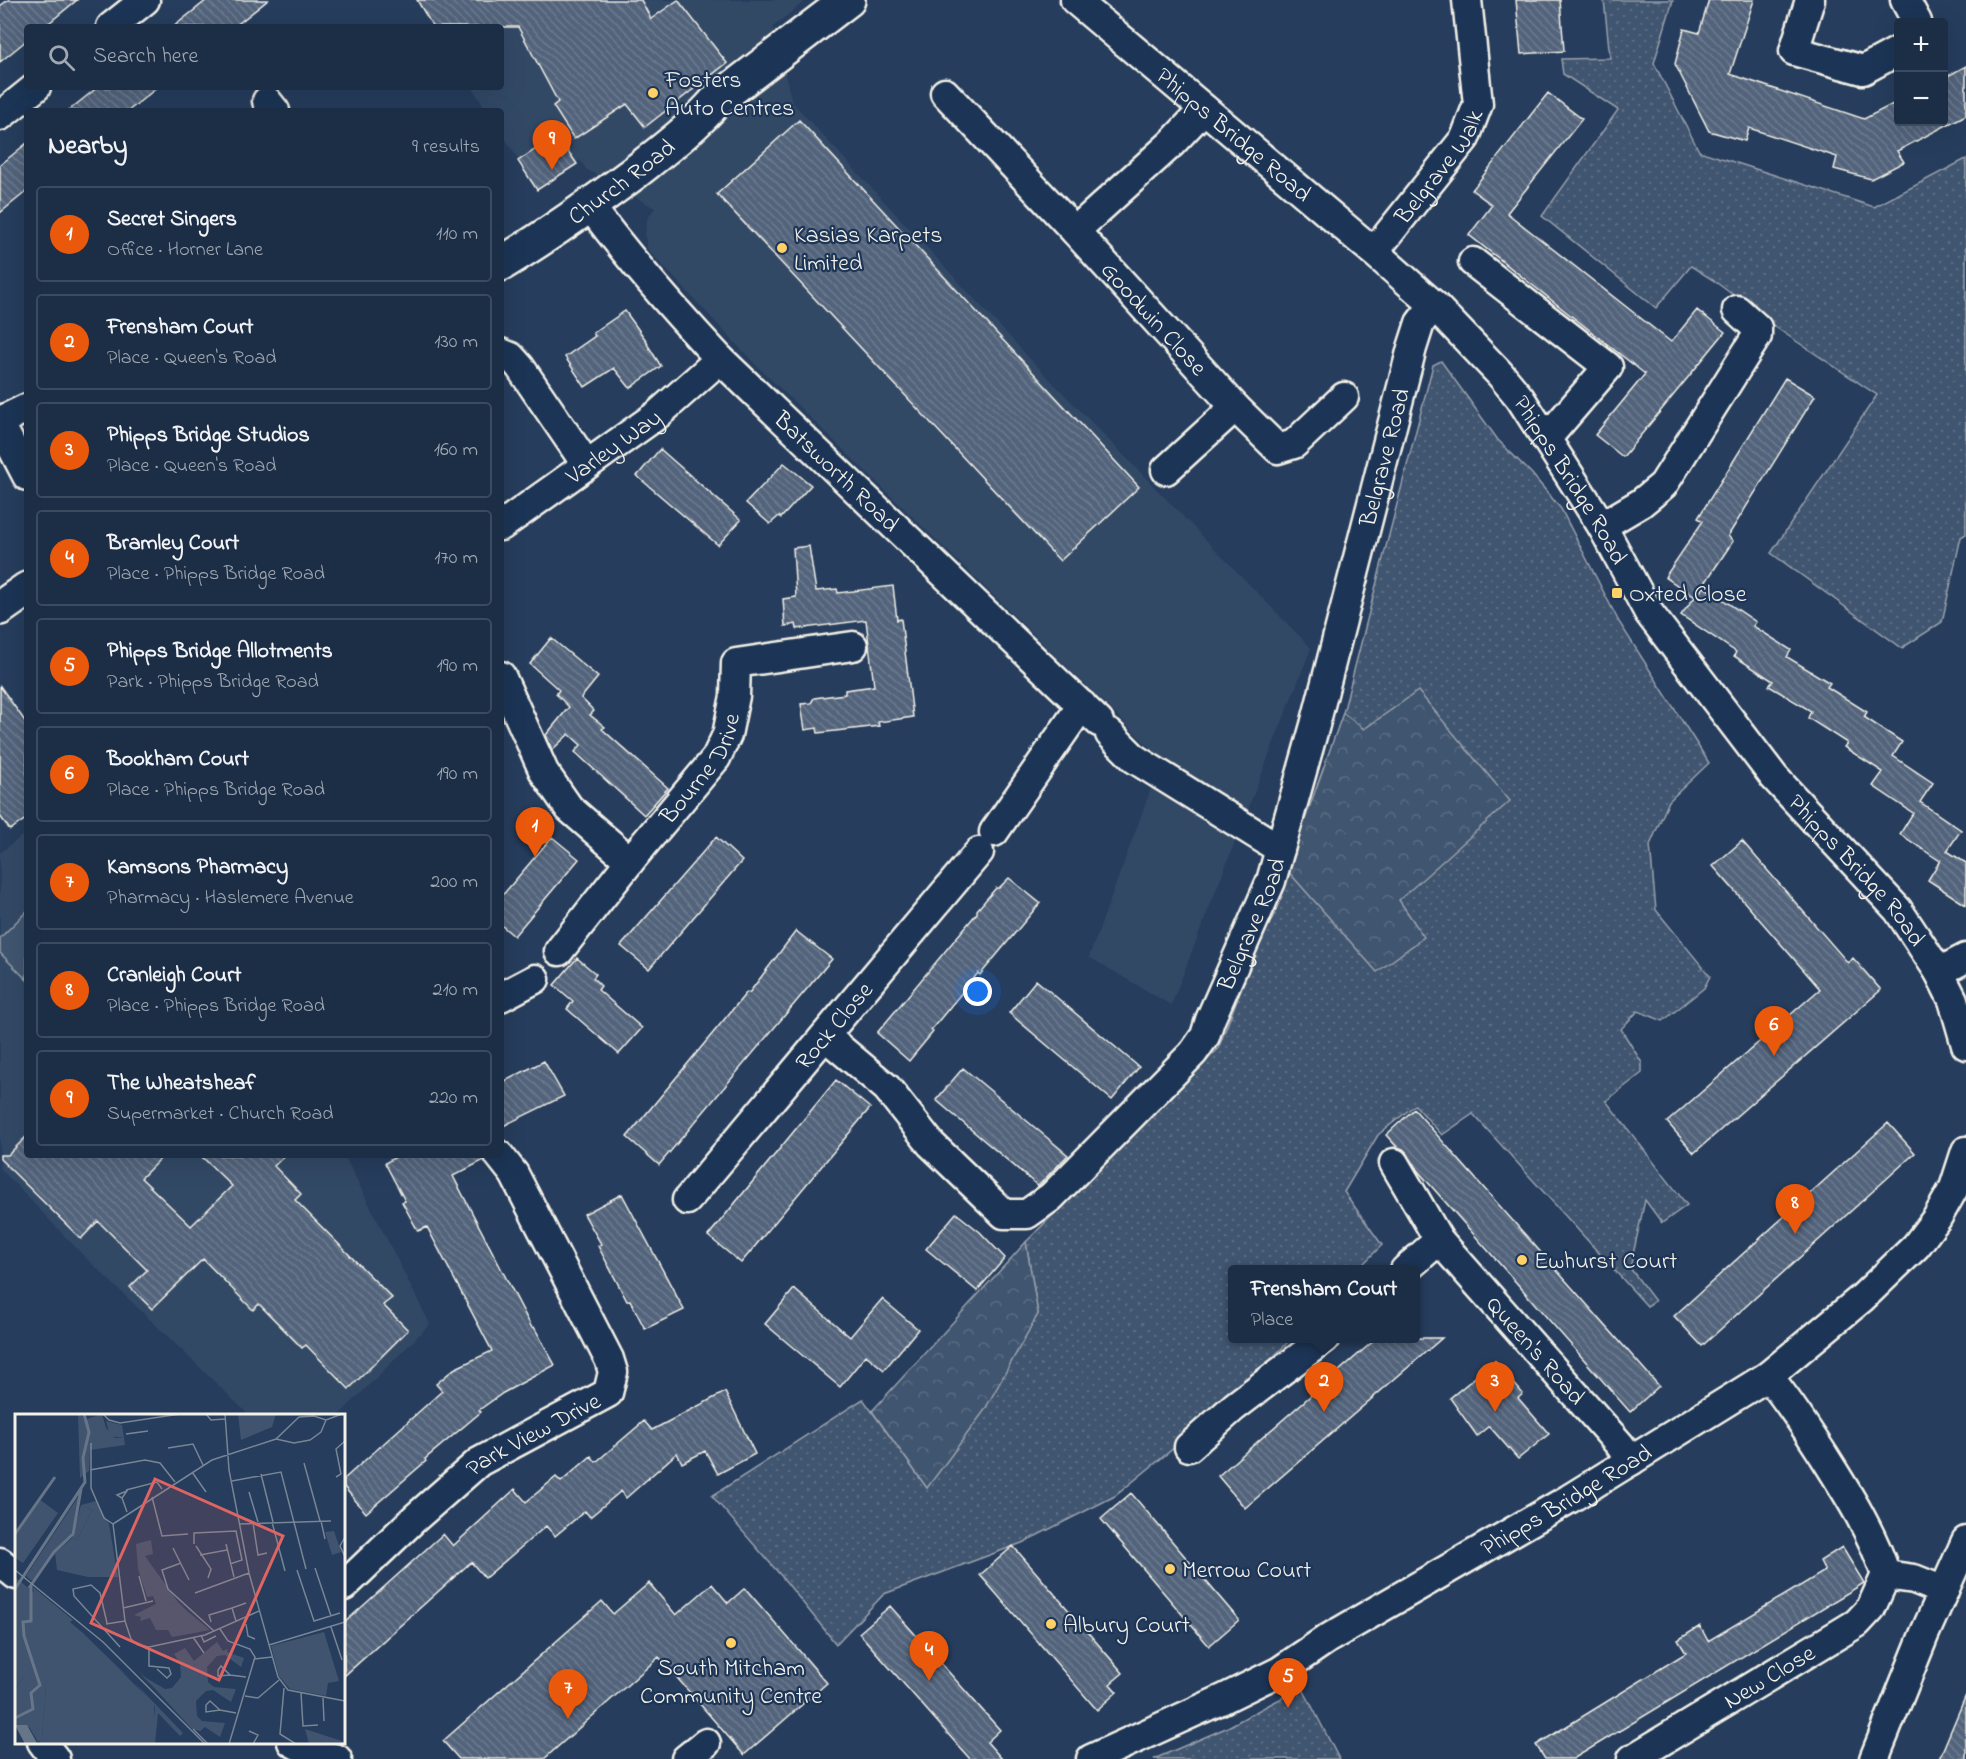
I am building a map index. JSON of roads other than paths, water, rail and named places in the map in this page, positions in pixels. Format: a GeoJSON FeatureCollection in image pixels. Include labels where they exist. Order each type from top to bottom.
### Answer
{"type":"FeatureCollection","features":[{"type":"Feature","properties":{"kind":"street"},"geometry":{"type":"LineString","coordinates":[[115,24],[145,0]]}},
{"type":"Feature","properties":{"kind":"street","name":"Church Road"},"geometry":{"type":"LineString","coordinates":[[504,262],[590,206],[658,155],[700,119],[717,100],[848,0]]}},
{"type":"Feature","properties":{"kind":"street","name":"Phipps Bridge Road"},"geometry":{"type":"LineString","coordinates":[[1075,0],[1374,252],[1434,305],[1500,374],[1520,398],[1602,525],[1649,613],[1774,777],[1898,910],[1939,972],[1953,1000],[1966,1045]]}},
{"type":"Feature","properties":{"kind":"street","name":"Belgrave Walk"},"geometry":{"type":"LineString","coordinates":[[1374,252],[1465,138],[1478,104],[1467,0]]}},
{"type":"Feature","properties":{"kind":"street"},"geometry":{"type":"LineString","coordinates":[[1810,0],[1794,51],[1863,70],[1894,54]]}},
{"type":"Feature","properties":{"kind":"street"},"geometry":{"type":"LineString","coordinates":[[1905,0],[1915,18]]}},
{"type":"Feature","properties":{"kind":"street"},"geometry":{"type":"LineString","coordinates":[[0,116],[32,90]]}},
{"type":"Feature","properties":{"kind":"street","name":"Goodwin Close"},"geometry":{"type":"LineString","coordinates":[[945,93],[1235,406],[1278,449],[1294,444],[1344,398]]}},
{"type":"Feature","properties":{"kind":"street"},"geometry":{"type":"LineString","coordinates":[[1075,231],[1172,143],[1204,109]]}},
{"type":"Feature","properties":{"kind":"street","name":"Batsworth Road"},"geometry":{"type":"LineString","coordinates":[[590,206],[666,302],[720,359],[1135,759],[1280,849]]}},
{"type":"Feature","properties":{"kind":"street"},"geometry":{"type":"LineString","coordinates":[[1473,262],[1608,367],[1547,438]]}},
{"type":"Feature","properties":{"kind":"street","name":"Belgrave Road"},"geometry":{"type":"LineString","coordinates":[[825,1036],[887,1088],[931,1144],[1004,1214],[1027,1214],[1051,1197],[1193,1053],[1205,1036],[1271,881],[1315,725],[1412,348],[1420,323],[1434,305]]}},
{"type":"Feature","properties":{"kind":"street"},"geometry":{"type":"LineString","coordinates":[[1602,525],[1641,503],[1663,485],[1757,336],[1758,328],[1737,310]]}},
{"type":"Feature","properties":{"kind":"street"},"geometry":{"type":"LineString","coordinates":[[504,354],[511,357],[520,367],[586,464]]}},
{"type":"Feature","properties":{"kind":"street","name":"Varley Way"},"geometry":{"type":"LineString","coordinates":[[504,524],[657,415],[720,359]]}},
{"type":"Feature","properties":{"kind":"street"},"geometry":{"type":"LineString","coordinates":[[1166,470],[1235,406]]}},
{"type":"Feature","properties":{"kind":"street"},"geometry":{"type":"LineString","coordinates":[[24,410],[0,422],[24,470]]}},
{"type":"Feature","properties":{"kind":"street"},"geometry":{"type":"LineString","coordinates":[[0,608],[24,591]]}},
{"type":"Feature","properties":{"kind":"street","name":"Bourne Drive"},"geometry":{"type":"LineString","coordinates":[[559,951],[716,758],[727,735],[735,696],[736,663],[853,646]]}},
{"type":"Feature","properties":{"kind":"street"},"geometry":{"type":"LineString","coordinates":[[504,683],[544,772],[569,808],[630,861]]}},
{"type":"Feature","properties":{"kind":"street","name":"Rock Close"},"geometry":{"type":"LineString","coordinates":[[687,1200],[987,842],[1097,720]]}},
{"type":"Feature","properties":{"kind":"street"},"geometry":{"type":"LineString","coordinates":[[1939,972],[1966,958]]}},
{"type":"Feature","properties":{"kind":"street"},"geometry":{"type":"LineString","coordinates":[[504,995],[535,979]]}},
{"type":"Feature","properties":{"kind":"street","name":"Phipps Bridge Road"},"geometry":{"type":"LineString","coordinates":[[1091,1759],[1280,1671],[1328,1639],[1631,1461],[1768,1376],[1862,1298],[1916,1246],[1937,1218],[1954,1188],[1966,1151]]}},
{"type":"Feature","properties":{"kind":"street","name":"Park View Drive"},"geometry":{"type":"LineString","coordinates":[[345,1585],[478,1462],[608,1393],[613,1372],[609,1359],[514,1174],[501,1158]]}},
{"type":"Feature","properties":{"kind":"street","name":"Queen's Road"},"geometry":{"type":"LineString","coordinates":[[1394,1163],[1438,1240],[1612,1436],[1631,1461]]}},
{"type":"Feature","properties":{"kind":"street"},"geometry":{"type":"LineString","coordinates":[[1410,1265],[1438,1240]]}},
{"type":"Feature","properties":{"kind":"street"},"geometry":{"type":"LineString","coordinates":[[1190,1447],[1233,1407],[1318,1343]]}},
{"type":"Feature","properties":{"kind":"street"},"geometry":{"type":"LineString","coordinates":[[1768,1376],[1787,1399],[1843,1487],[1877,1546],[1886,1575],[1914,1579],[1944,1591]]}},
{"type":"Feature","properties":{"kind":"street"},"geometry":{"type":"LineString","coordinates":[[1874,1759],[1924,1635],[1966,1541]]}},
{"type":"Feature","properties":{"kind":"street"},"geometry":{"type":"LineString","coordinates":[[0,1562],[15,1574]]}},
{"type":"Feature","properties":{"kind":"street","name":"New Close"},"geometry":{"type":"LineString","coordinates":[[1632,1759],[1857,1623],[1871,1608],[1886,1575]]}},
{"type":"Feature","properties":{"kind":"street"},"geometry":{"type":"LineString","coordinates":[[43,1744],[55,1759]]}},
{"type":"Feature","properties":{"kind":"street"},"geometry":{"type":"LineString","coordinates":[[294,1744],[337,1759]]}},
{"type":"Feature","properties":{"kind":"place","name":"Fosters Auto Centres"},"geometry":{"type":"Point","coordinates":[653,93]}},
{"type":"Feature","properties":{"kind":"place","name":"The Wheatsheaf"},"geometry":{"type":"Point","coordinates":[552,170]}},
{"type":"Feature","properties":{"kind":"place","name":"Kasias Karpets Limited"},"geometry":{"type":"Point","coordinates":[782,248]}},
{"type":"Feature","properties":{"kind":"place","name":"Oxted Close"},"geometry":{"type":"Point","coordinates":[1617,593]}},
{"type":"Feature","properties":{"kind":"place","name":"Secret Singers"},"geometry":{"type":"Point","coordinates":[535,857]}},
{"type":"Feature","properties":{"kind":"place","name":"Bookham Court"},"geometry":{"type":"Point","coordinates":[1774,1056]}},
{"type":"Feature","properties":{"kind":"place","name":"Cranleigh Court"},"geometry":{"type":"Point","coordinates":[1795,1234]}},
{"type":"Feature","properties":{"kind":"place","name":"Ewhurst Court"},"geometry":{"type":"Point","coordinates":[1522,1260]}},
{"type":"Feature","properties":{"kind":"place","name":"Frensham Court"},"geometry":{"type":"Point","coordinates":[1324,1412]}},
{"type":"Feature","properties":{"kind":"place","name":"Phipps Bridge Studios"},"geometry":{"type":"Point","coordinates":[1495,1412]}},
{"type":"Feature","properties":{"kind":"place","name":"Merrow Court"},"geometry":{"type":"Point","coordinates":[1170,1569]}},
{"type":"Feature","properties":{"kind":"place","name":"Albury Court"},"geometry":{"type":"Point","coordinates":[1051,1624]}},
{"type":"Feature","properties":{"kind":"place","name":"South Mitcham Community Centre"},"geometry":{"type":"Point","coordinates":[731,1643]}},
{"type":"Feature","properties":{"kind":"place","name":"Bramley Court"},"geometry":{"type":"Point","coordinates":[929,1681]}},
{"type":"Feature","properties":{"kind":"place","name":"Phipps Bridge Allotments"},"geometry":{"type":"Point","coordinates":[1288,1708]}},
{"type":"Feature","properties":{"kind":"place","name":"Kamsons Pharmacy"},"geometry":{"type":"Point","coordinates":[568,1719]}}]}
